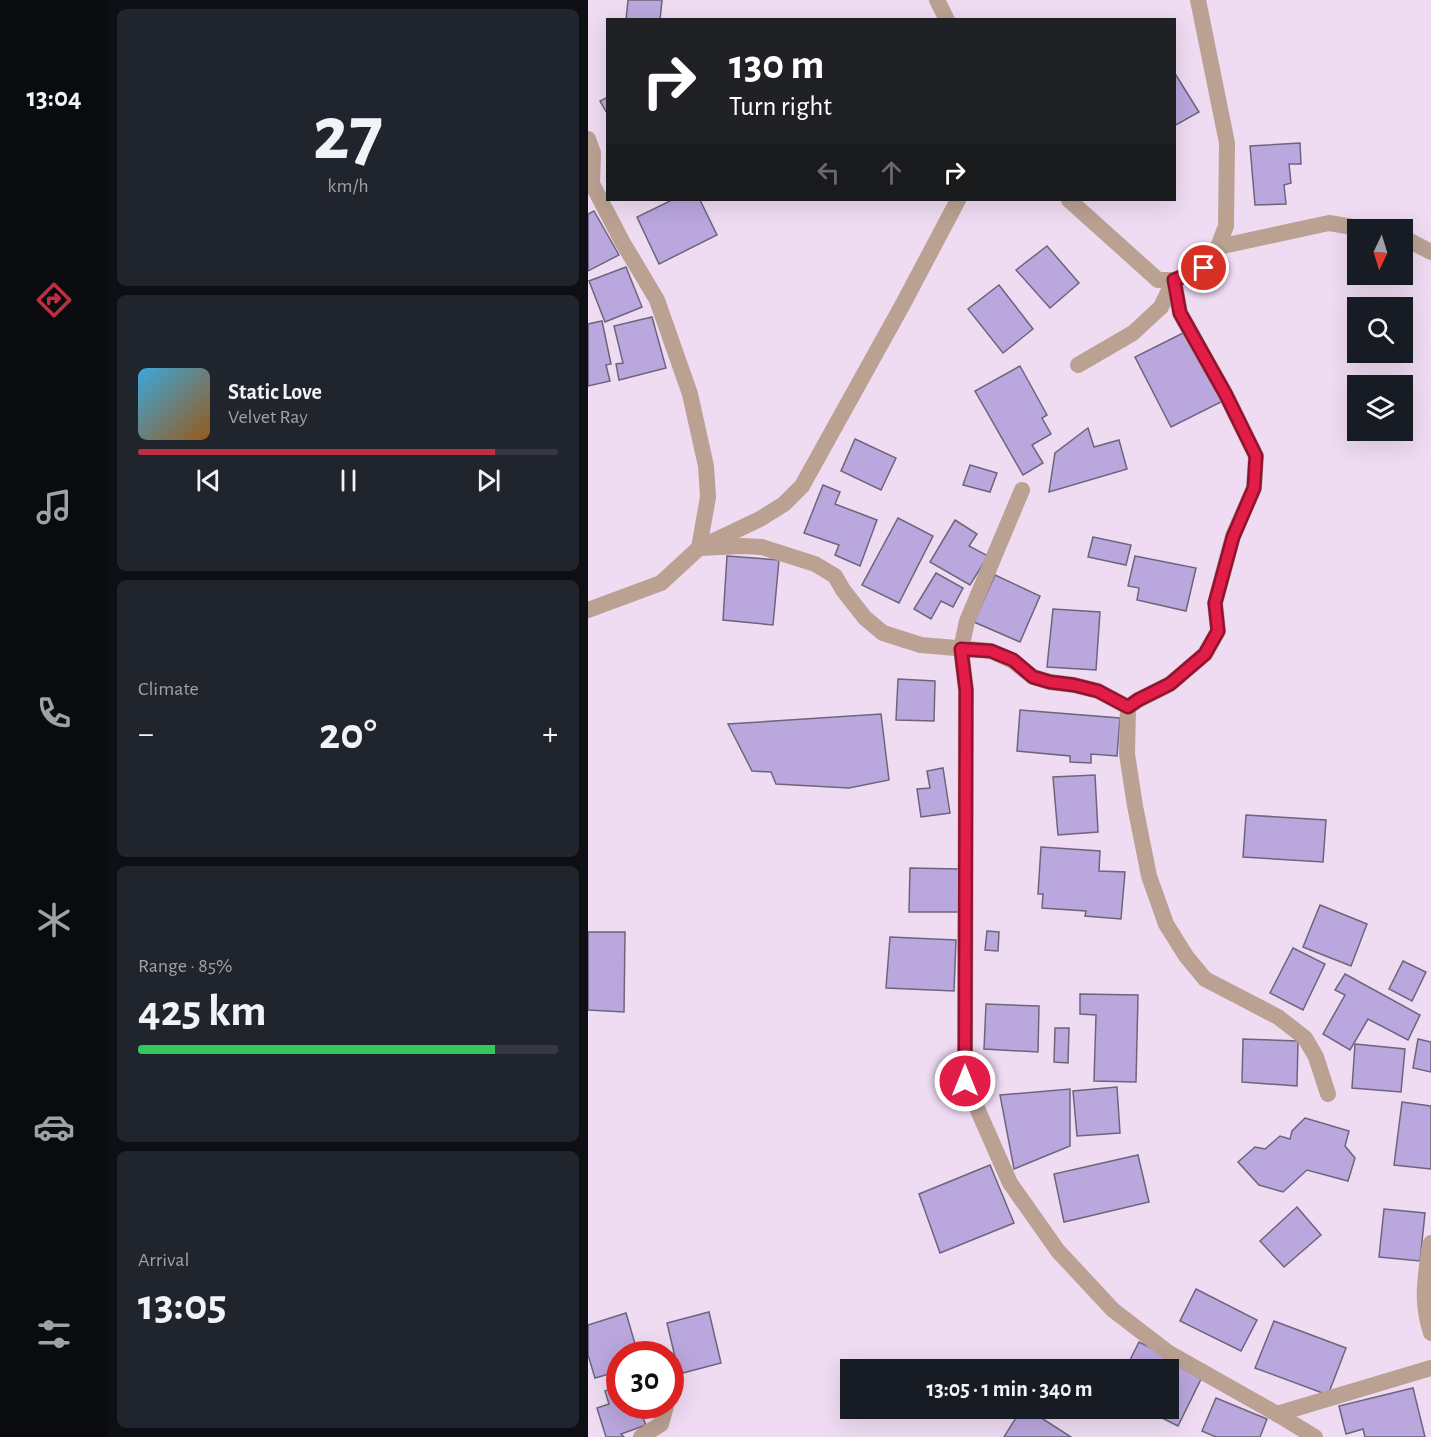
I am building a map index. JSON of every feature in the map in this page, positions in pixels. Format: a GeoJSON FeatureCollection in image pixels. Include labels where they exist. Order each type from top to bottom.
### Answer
{"type":"FeatureCollection","features":[{"type":"Feature","properties":{"kind":"street"},"geometry":{"type":"LineString","coordinates":[[937,0],[946,18]]}},
{"type":"Feature","properties":{"kind":"street"},"geometry":{"type":"LineString","coordinates":[[1070,201],[1158,279],[1174,280],[1204,268],[1218,247],[1226,226],[1227,143],[1198,0]]}},
{"type":"Feature","properties":{"kind":"street"},"geometry":{"type":"LineString","coordinates":[[588,139],[593,153],[592,184],[657,300],[690,394],[706,466],[708,498],[699,548]]}},
{"type":"Feature","properties":{"kind":"street"},"geometry":{"type":"LineString","coordinates":[[588,610],[661,583],[699,548],[760,519],[784,504],[802,486],[957,201]]}},
{"type":"Feature","properties":{"kind":"street"},"geometry":{"type":"LineString","coordinates":[[1218,247],[1329,224],[1347,227]]}},
{"type":"Feature","properties":{"kind":"street"},"geometry":{"type":"LineString","coordinates":[[1413,243],[1431,252]]}},
{"type":"Feature","properties":{"kind":"street"},"geometry":{"type":"LineString","coordinates":[[1078,365],[1133,333],[1161,307],[1174,280]]}},
{"type":"Feature","properties":{"kind":"street"},"geometry":{"type":"LineString","coordinates":[[1128,707],[1170,684],[1205,654],[1218,631],[1215,603],[1233,537],[1254,488],[1256,456],[1226,395],[1180,313],[1174,280]]}},
{"type":"Feature","properties":{"kind":"street"},"geometry":{"type":"LineString","coordinates":[[1022,490],[966,621],[961,649],[966,690],[965,1081],[1010,1183],[1058,1251],[1113,1310],[1169,1353],[1315,1437]]}},
{"type":"Feature","properties":{"kind":"street"},"geometry":{"type":"LineString","coordinates":[[699,548],[762,547],[815,564],[835,576],[865,618],[883,633],[921,645],[991,651],[1013,660],[1033,677],[1098,691],[1128,707]]}},
{"type":"Feature","properties":{"kind":"street"},"geometry":{"type":"LineString","coordinates":[[1128,707],[1126,754],[1135,806],[1149,876],[1166,924],[1186,956],[1205,979],[1278,1017],[1305,1038],[1316,1057],[1328,1094]]}},
{"type":"Feature","properties":{"kind":"street"},"geometry":{"type":"LineString","coordinates":[[1431,1243],[1424,1306],[1431,1333]]}},
{"type":"Feature","properties":{"kind":"street"},"geometry":{"type":"LineString","coordinates":[[1277,1414],[1431,1368]]}},
{"type":"Feature","properties":{"kind":"street"},"geometry":{"type":"LineString","coordinates":[[642,1437],[661,1424],[662,1419]]}},
{"type":"Feature","properties":{"kind":"building"},"geometry":{"type":"Polygon","coordinates":[[[628,0],[662,0],[660,18],[626,18],[628,0]]]}},
{"type":"Feature","properties":{"kind":"building"},"geometry":{"type":"Polygon","coordinates":[[[1176,75],[1199,112],[1176,125],[1176,75]]]}},
{"type":"Feature","properties":{"kind":"building"},"geometry":{"type":"Polygon","coordinates":[[[606,98],[606,112],[600,101],[606,98]]]}},
{"type":"Feature","properties":{"kind":"building"},"geometry":{"type":"Polygon","coordinates":[[[1300,143],[1301,164],[1289,164],[1291,183],[1284,185],[1286,204],[1255,205],[1250,146],[1300,143]]]}},
{"type":"Feature","properties":{"kind":"building"},"geometry":{"type":"Polygon","coordinates":[[[670,201],[700,201],[717,235],[659,264],[637,217],[670,201]]]}},
{"type":"Feature","properties":{"kind":"building"},"geometry":{"type":"Polygon","coordinates":[[[594,211],[619,255],[588,271],[588,214],[594,211]]]}},
{"type":"Feature","properties":{"kind":"building"},"geometry":{"type":"Polygon","coordinates":[[[1047,246],[1079,283],[1050,308],[1016,270],[1047,246]]]}},
{"type":"Feature","properties":{"kind":"building"},"geometry":{"type":"Polygon","coordinates":[[[626,267],[642,307],[605,322],[589,281],[626,267]]]}},
{"type":"Feature","properties":{"kind":"building"},"geometry":{"type":"Polygon","coordinates":[[[999,285],[1033,329],[1003,353],[968,309],[999,285]]]}},
{"type":"Feature","properties":{"kind":"building"},"geometry":{"type":"Polygon","coordinates":[[[652,317],[666,368],[619,380],[616,364],[623,363],[614,326],[652,317]]]}},
{"type":"Feature","properties":{"kind":"building"},"geometry":{"type":"Polygon","coordinates":[[[602,321],[611,364],[606,365],[610,381],[588,386],[588,324],[602,321]]]}},
{"type":"Feature","properties":{"kind":"building"},"geometry":{"type":"Polygon","coordinates":[[[1187,331],[1223,401],[1171,427],[1135,357],[1187,331]]]}},
{"type":"Feature","properties":{"kind":"building"},"geometry":{"type":"Polygon","coordinates":[[[1020,366],[1047,415],[1042,418],[1051,434],[1032,445],[1043,463],[1023,475],[975,391],[1020,366]]]}},
{"type":"Feature","properties":{"kind":"building"},"geometry":{"type":"Polygon","coordinates":[[[1088,428],[1094,447],[1119,440],[1127,469],[1049,492],[1055,453],[1088,428]]]}},
{"type":"Feature","properties":{"kind":"building"},"geometry":{"type":"Polygon","coordinates":[[[855,439],[896,458],[881,490],[841,471],[855,439]]]}},
{"type":"Feature","properties":{"kind":"building"},"geometry":{"type":"Polygon","coordinates":[[[970,465],[997,473],[990,492],[963,485],[970,465]]]}},
{"type":"Feature","properties":{"kind":"building"},"geometry":{"type":"Polygon","coordinates":[[[823,485],[840,492],[835,504],[877,520],[860,566],[835,555],[839,545],[804,533],[823,485]]]}},
{"type":"Feature","properties":{"kind":"building"},"geometry":{"type":"Polygon","coordinates":[[[898,518],[933,536],[899,603],[862,585],[898,518]]]}},
{"type":"Feature","properties":{"kind":"building"},"geometry":{"type":"Polygon","coordinates":[[[955,520],[977,534],[969,546],[988,556],[970,585],[930,562],[955,520]]]}},
{"type":"Feature","properties":{"kind":"building"},"geometry":{"type":"Polygon","coordinates":[[[1093,537],[1131,545],[1126,565],[1088,557],[1093,537]]]}},
{"type":"Feature","properties":{"kind":"building"},"geometry":{"type":"Polygon","coordinates":[[[727,556],[779,560],[773,625],[723,620],[727,556]]]}},
{"type":"Feature","properties":{"kind":"building"},"geometry":{"type":"Polygon","coordinates":[[[1135,556],[1196,568],[1186,611],[1137,600],[1139,588],[1128,586],[1135,556]]]}},
{"type":"Feature","properties":{"kind":"building"},"geometry":{"type":"Polygon","coordinates":[[[936,573],[963,588],[953,607],[941,601],[931,619],[914,609],[936,573]]]}},
{"type":"Feature","properties":{"kind":"building"},"geometry":{"type":"Polygon","coordinates":[[[995,575],[1040,596],[1020,642],[974,622],[995,575]]]}},
{"type":"Feature","properties":{"kind":"building"},"geometry":{"type":"Polygon","coordinates":[[[1053,609],[1100,612],[1096,670],[1047,667],[1053,609]]]}},
{"type":"Feature","properties":{"kind":"building"},"geometry":{"type":"Polygon","coordinates":[[[898,679],[935,681],[934,721],[896,720],[898,679]]]}},
{"type":"Feature","properties":{"kind":"building"},"geometry":{"type":"Polygon","coordinates":[[[1020,710],[1120,718],[1117,756],[1091,754],[1091,763],[1070,762],[1070,756],[1017,751],[1020,710]]]}},
{"type":"Feature","properties":{"kind":"building"},"geometry":{"type":"Polygon","coordinates":[[[881,714],[889,780],[849,788],[776,784],[771,772],[752,771],[728,724],[881,714]]]}},
{"type":"Feature","properties":{"kind":"building"},"geometry":{"type":"Polygon","coordinates":[[[943,768],[950,813],[921,817],[917,789],[930,788],[927,771],[943,768]]]}},
{"type":"Feature","properties":{"kind":"building"},"geometry":{"type":"Polygon","coordinates":[[[1095,775],[1098,832],[1058,835],[1053,777],[1095,775]]]}},
{"type":"Feature","properties":{"kind":"building"},"geometry":{"type":"Polygon","coordinates":[[[1246,815],[1326,820],[1323,862],[1243,857],[1246,815]]]}},
{"type":"Feature","properties":{"kind":"building"},"geometry":{"type":"Polygon","coordinates":[[[1041,847],[1100,851],[1099,871],[1125,872],[1121,919],[1085,916],[1086,911],[1042,908],[1043,894],[1038,894],[1041,847]]]}},
{"type":"Feature","properties":{"kind":"building"},"geometry":{"type":"Polygon","coordinates":[[[910,868],[960,869],[959,912],[909,912],[910,868]]]}},
{"type":"Feature","properties":{"kind":"building"},"geometry":{"type":"Polygon","coordinates":[[[1320,905],[1367,924],[1351,966],[1303,947],[1320,905]]]}},
{"type":"Feature","properties":{"kind":"building"},"geometry":{"type":"Polygon","coordinates":[[[987,931],[999,932],[998,951],[985,950],[987,931]]]}},
{"type":"Feature","properties":{"kind":"building"},"geometry":{"type":"Polygon","coordinates":[[[588,932],[625,932],[624,1012],[588,1010],[588,932]]]}},
{"type":"Feature","properties":{"kind":"building"},"geometry":{"type":"Polygon","coordinates":[[[890,937],[956,940],[954,991],[886,988],[890,937]]]}},
{"type":"Feature","properties":{"kind":"building"},"geometry":{"type":"Polygon","coordinates":[[[1293,948],[1325,964],[1303,1010],[1270,993],[1293,948]]]}},
{"type":"Feature","properties":{"kind":"building"},"geometry":{"type":"Polygon","coordinates":[[[1403,961],[1426,972],[1412,1001],[1389,989],[1403,961]]]}},
{"type":"Feature","properties":{"kind":"building"},"geometry":{"type":"Polygon","coordinates":[[[1345,974],[1420,1015],[1408,1040],[1368,1019],[1350,1050],[1323,1034],[1345,995],[1335,990],[1345,974]]]}},
{"type":"Feature","properties":{"kind":"building"},"geometry":{"type":"Polygon","coordinates":[[[1080,994],[1138,995],[1136,1082],[1094,1081],[1096,1015],[1080,1014],[1080,994]]]}},
{"type":"Feature","properties":{"kind":"building"},"geometry":{"type":"Polygon","coordinates":[[[986,1004],[1039,1006],[1038,1052],[984,1049],[986,1004]]]}},
{"type":"Feature","properties":{"kind":"building"},"geometry":{"type":"Polygon","coordinates":[[[1055,1028],[1069,1028],[1068,1063],[1054,1062],[1055,1028]]]}},
{"type":"Feature","properties":{"kind":"building"},"geometry":{"type":"Polygon","coordinates":[[[1243,1039],[1298,1041],[1297,1086],[1242,1082],[1243,1039]]]}},
{"type":"Feature","properties":{"kind":"building"},"geometry":{"type":"Polygon","coordinates":[[[1418,1039],[1431,1042],[1431,1072],[1413,1068],[1418,1039]]]}},
{"type":"Feature","properties":{"kind":"building"},"geometry":{"type":"Polygon","coordinates":[[[1355,1044],[1405,1049],[1401,1092],[1352,1088],[1355,1044]]]}},
{"type":"Feature","properties":{"kind":"building"},"geometry":{"type":"Polygon","coordinates":[[[1117,1087],[1120,1133],[1077,1136],[1073,1091],[1117,1087]]]}},
{"type":"Feature","properties":{"kind":"building"},"geometry":{"type":"Polygon","coordinates":[[[1070,1089],[1070,1146],[1014,1169],[1000,1095],[1070,1089]]]}},
{"type":"Feature","properties":{"kind":"building"},"geometry":{"type":"Polygon","coordinates":[[[1402,1102],[1431,1106],[1431,1169],[1394,1165],[1402,1102]]]}},
{"type":"Feature","properties":{"kind":"building"},"geometry":{"type":"Polygon","coordinates":[[[1305,1118],[1349,1131],[1345,1146],[1355,1158],[1348,1181],[1307,1170],[1283,1192],[1259,1185],[1238,1162],[1255,1147],[1265,1149],[1280,1136],[1290,1139],[1292,1131],[1305,1118]]]}},
{"type":"Feature","properties":{"kind":"building"},"geometry":{"type":"Polygon","coordinates":[[[1138,1155],[1149,1202],[1064,1222],[1054,1174],[1138,1155]]]}},
{"type":"Feature","properties":{"kind":"building"},"geometry":{"type":"Polygon","coordinates":[[[990,1165],[1014,1223],[940,1253],[919,1194],[990,1165]]]}},
{"type":"Feature","properties":{"kind":"building"},"geometry":{"type":"Polygon","coordinates":[[[1297,1207],[1321,1235],[1284,1267],[1260,1241],[1297,1207]]]}},
{"type":"Feature","properties":{"kind":"building"},"geometry":{"type":"Polygon","coordinates":[[[1384,1209],[1425,1213],[1420,1261],[1379,1257],[1384,1209]]]}},
{"type":"Feature","properties":{"kind":"building"},"geometry":{"type":"Polygon","coordinates":[[[1196,1289],[1257,1320],[1241,1351],[1180,1321],[1196,1289]]]}},
{"type":"Feature","properties":{"kind":"building"},"geometry":{"type":"Polygon","coordinates":[[[709,1312],[721,1363],[684,1373],[684,1341],[671,1341],[667,1323],[709,1312]]]}},
{"type":"Feature","properties":{"kind":"building"},"geometry":{"type":"Polygon","coordinates":[[[626,1313],[634,1341],[606,1341],[606,1375],[595,1378],[588,1355],[588,1325],[626,1313]]]}},
{"type":"Feature","properties":{"kind":"building"},"geometry":{"type":"Polygon","coordinates":[[[1274,1321],[1346,1348],[1328,1395],[1255,1368],[1274,1321]]]}},
{"type":"Feature","properties":{"kind":"building"},"geometry":{"type":"Polygon","coordinates":[[[1139,1342],[1175,1359],[1130,1359],[1139,1342]]]}},
{"type":"Feature","properties":{"kind":"building"},"geometry":{"type":"Polygon","coordinates":[[[1179,1361],[1204,1373],[1178,1426],[1164,1419],[1179,1419],[1179,1361]]]}},
{"type":"Feature","properties":{"kind":"building"},"geometry":{"type":"Polygon","coordinates":[[[1413,1388],[1425,1437],[1365,1437],[1363,1429],[1346,1434],[1339,1406],[1413,1388]]]}},
{"type":"Feature","properties":{"kind":"building"},"geometry":{"type":"Polygon","coordinates":[[[1216,1398],[1267,1419],[1260,1437],[1216,1437],[1202,1431],[1216,1398]]]}},
{"type":"Feature","properties":{"kind":"building"},"geometry":{"type":"Polygon","coordinates":[[[606,1405],[606,1419],[643,1419],[646,1425],[621,1434],[624,1437],[606,1437],[597,1408],[606,1405]]]}},
{"type":"Feature","properties":{"kind":"building"},"geometry":{"type":"Polygon","coordinates":[[[1015,1419],[1043,1419],[1071,1437],[1004,1437],[1015,1419]]]}},
{"type":"Feature","properties":{"kind":"route"},"geometry":{"type":"LineString","coordinates":[[965,1081],[966,690],[961,649],[991,651],[1013,660],[1033,677],[1098,691],[1128,707],[1170,684],[1205,654],[1218,631],[1215,603],[1233,537],[1254,488],[1256,456],[1226,395],[1180,313],[1174,280],[1204,268]]}}]}
